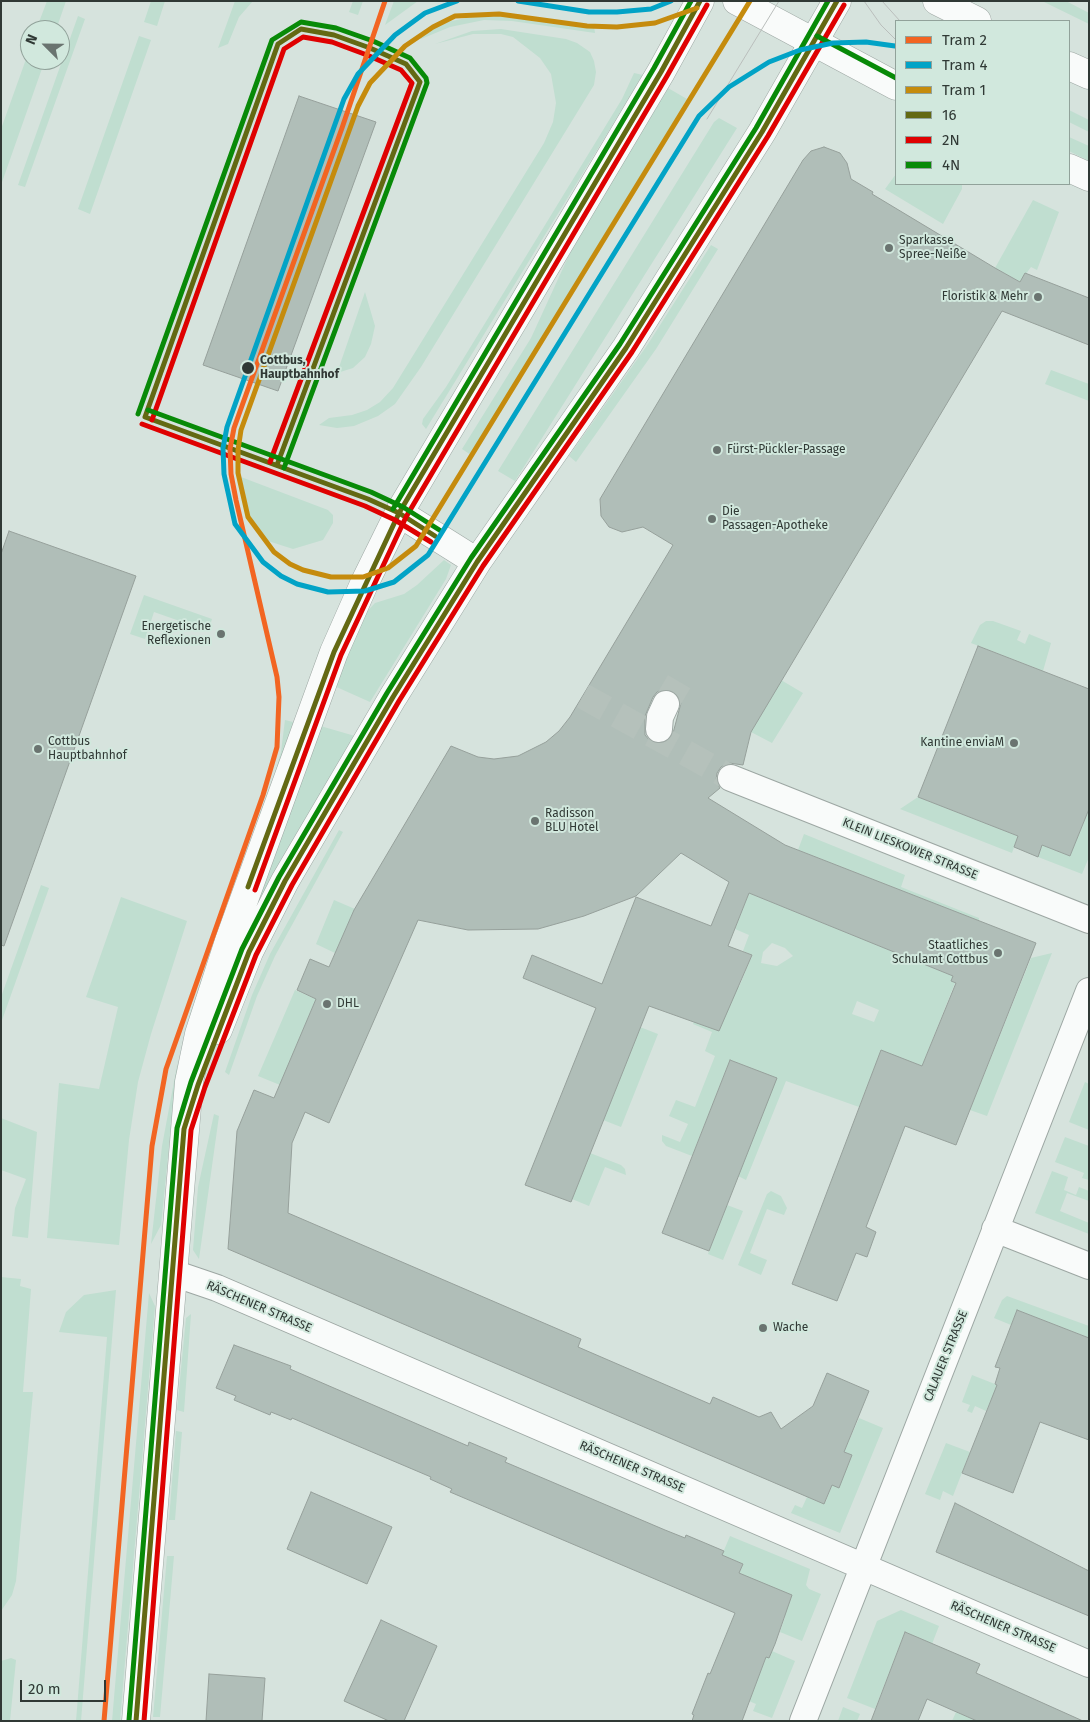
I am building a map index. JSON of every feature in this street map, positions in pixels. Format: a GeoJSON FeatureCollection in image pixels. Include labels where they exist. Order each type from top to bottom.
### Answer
{"type":"FeatureCollection","features":[{"type":"Feature","properties":{"kind":"street"},"geometry":{"type":"LineString","coordinates":[[136,1721],[184,1128],[191,1072],[199,1034],[250,881],[334,652],[364,584],[399,514],[661,72],[700,1]]}},
{"type":"Feature","properties":{"kind":"street"},"geometry":{"type":"LineString","coordinates":[[737,1],[895,85]]}},
{"type":"Feature","properties":{"kind":"street"},"geometry":{"type":"LineString","coordinates":[[184,1128],[198,1085],[246,961],[284,881],[393,697],[477,562],[626,348],[762,132],[837,1]]}},
{"type":"Feature","properties":{"kind":"street"},"geometry":{"type":"LineString","coordinates":[[937,1],[975,20]]}},
{"type":"Feature","properties":{"kind":"street"},"geometry":{"type":"LineString","coordinates":[[1070,66],[1089,75]]}},
{"type":"Feature","properties":{"kind":"street"},"geometry":{"type":"LineString","coordinates":[[1070,168],[1089,177]]}},
{"type":"Feature","properties":{"kind":"street"},"geometry":{"type":"LineString","coordinates":[[399,514],[477,562]]}},
{"type":"Feature","properties":{"kind":"street"},"geometry":{"type":"LineString","coordinates":[[659,729],[660,717],[666,704]]}},
{"type":"Feature","properties":{"kind":"street","name":"KLEIN LIESKOWER STRASSE"},"geometry":{"type":"LineString","coordinates":[[731,778],[1089,920]]}},
{"type":"Feature","properties":{"kind":"street","name":"CALAUER STRASSE"},"geometry":{"type":"LineString","coordinates":[[803,1721],[1089,991]]}},
{"type":"Feature","properties":{"kind":"street"},"geometry":{"type":"LineString","coordinates":[[996,1229],[1089,1266]]}},
{"type":"Feature","properties":{"kind":"street","name":"RÄSCHENER STRASSE"},"geometry":{"type":"LineString","coordinates":[[173,1273],[217,1288],[1089,1664]]}},
{"type":"Feature","properties":{"kind":"green space"},"geometry":{"type":"Polygon","coordinates":[[[47,1],[66,1],[59,20],[40,20],[47,1]]]}},
{"type":"Feature","properties":{"kind":"green space"},"geometry":{"type":"Polygon","coordinates":[[[151,1],[165,1],[157,26],[144,22],[151,1]]]}},
{"type":"Feature","properties":{"kind":"green space"},"geometry":{"type":"Polygon","coordinates":[[[235,1],[253,1],[239,17],[228,44],[218,48],[235,1]]]}},
{"type":"Feature","properties":{"kind":"green space"},"geometry":{"type":"Polygon","coordinates":[[[353,1],[363,1],[358,15],[349,12],[353,1]]]}},
{"type":"Feature","properties":{"kind":"green space"},"geometry":{"type":"Polygon","coordinates":[[[394,1],[418,1],[385,25],[394,1]]]}},
{"type":"Feature","properties":{"kind":"green space"},"geometry":{"type":"Polygon","coordinates":[[[1042,1],[1066,1],[1089,13],[1089,24],[1042,1]]]}},
{"type":"Feature","properties":{"kind":"green space"},"geometry":{"type":"Polygon","coordinates":[[[486,14],[514,14],[594,26],[595,33],[512,21],[484,20],[450,27],[421,39],[415,36],[447,22],[486,14]]]}},
{"type":"Feature","properties":{"kind":"green space"},"geometry":{"type":"Polygon","coordinates":[[[78,16],[85,19],[70,61],[70,39],[78,16]]]}},
{"type":"Feature","properties":{"kind":"green space"},"geometry":{"type":"Polygon","coordinates":[[[501,29],[566,39],[577,43],[590,52],[594,61],[596,72],[594,85],[421,367],[395,404],[378,416],[354,426],[337,428],[319,425],[329,418],[352,415],[367,410],[380,402],[393,388],[544,143],[553,122],[556,103],[551,74],[540,58],[513,37],[501,34],[473,34],[435,44],[472,31],[501,29]]]}},
{"type":"Feature","properties":{"kind":"green space"},"geometry":{"type":"Polygon","coordinates":[[[139,36],[151,40],[90,214],[78,209],[139,36]]]}},
{"type":"Feature","properties":{"kind":"green space"},"geometry":{"type":"Polygon","coordinates":[[[22,70],[41,70],[1,185],[1,129],[22,70]]]}},
{"type":"Feature","properties":{"kind":"green space"},"geometry":{"type":"Polygon","coordinates":[[[59,70],[67,70],[25,187],[18,185],[59,70]]]}},
{"type":"Feature","properties":{"kind":"green space"},"geometry":{"type":"Polygon","coordinates":[[[634,73],[643,75],[426,429],[422,424],[423,419],[446,387],[622,99],[634,73]]]}},
{"type":"Feature","properties":{"kind":"green space"},"geometry":{"type":"Polygon","coordinates":[[[668,88],[687,99],[471,455],[462,449],[531,338],[575,242],[668,88]]]}},
{"type":"Feature","properties":{"kind":"green space"},"geometry":{"type":"Polygon","coordinates":[[[1070,110],[1089,120],[1089,132],[1070,122],[1070,110]]]}},
{"type":"Feature","properties":{"kind":"green space"},"geometry":{"type":"Polygon","coordinates":[[[719,118],[737,128],[515,481],[498,471],[714,122],[719,118]]]}},
{"type":"Feature","properties":{"kind":"green space"},"geometry":{"type":"Polygon","coordinates":[[[1070,137],[1089,146],[1089,161],[1070,152],[1070,137]]]}},
{"type":"Feature","properties":{"kind":"green space"},"geometry":{"type":"Polygon","coordinates":[[[895,175],[895,185],[962,185],[962,189],[943,224],[885,189],[895,175]]]}},
{"type":"Feature","properties":{"kind":"green space"},"geometry":{"type":"Polygon","coordinates":[[[1033,200],[1059,212],[1037,270],[1031,267],[1020,282],[995,268],[1033,200]]]}},
{"type":"Feature","properties":{"kind":"green space"},"geometry":{"type":"Polygon","coordinates":[[[711,245],[718,249],[656,349],[576,462],[569,456],[648,344],[711,245]]]}},
{"type":"Feature","properties":{"kind":"green space"},"geometry":{"type":"Polygon","coordinates":[[[365,292],[375,326],[371,344],[365,357],[353,368],[337,373],[365,292]]]}},
{"type":"Feature","properties":{"kind":"green space"},"geometry":{"type":"Polygon","coordinates":[[[1051,370],[1089,384],[1089,401],[1045,384],[1051,370]]]}},
{"type":"Feature","properties":{"kind":"green space"},"geometry":{"type":"Polygon","coordinates":[[[241,477],[328,510],[333,515],[333,523],[323,540],[293,549],[265,540],[251,521],[241,477]]]}},
{"type":"Feature","properties":{"kind":"green space"},"geometry":{"type":"Polygon","coordinates":[[[444,560],[451,565],[446,579],[370,702],[332,685],[360,619],[375,603],[404,594],[417,585],[444,560]]]}},
{"type":"Feature","properties":{"kind":"green space"},"geometry":{"type":"Polygon","coordinates":[[[144,595],[212,619],[208,631],[154,612],[145,639],[130,634],[144,595]]]}},
{"type":"Feature","properties":{"kind":"green space"},"geometry":{"type":"Polygon","coordinates":[[[986,621],[993,621],[1021,631],[1017,640],[1025,644],[1029,634],[1051,643],[1043,671],[971,643],[980,625],[986,621]]]}},
{"type":"Feature","properties":{"kind":"green space"},"geometry":{"type":"Polygon","coordinates":[[[781,680],[803,693],[772,743],[751,732],[781,680]]]}},
{"type":"Feature","properties":{"kind":"green space"},"geometry":{"type":"Polygon","coordinates":[[[285,720],[297,723],[269,794],[281,752],[285,720]]]}},
{"type":"Feature","properties":{"kind":"green space"},"geometry":{"type":"Polygon","coordinates":[[[317,725],[355,736],[238,953],[317,725]]]}},
{"type":"Feature","properties":{"kind":"green space"},"geometry":{"type":"Polygon","coordinates":[[[918,797],[1018,836],[1012,853],[900,809],[918,797]]]}},
{"type":"Feature","properties":{"kind":"green space"},"geometry":{"type":"Polygon","coordinates":[[[1089,809],[1089,857],[1082,874],[1038,857],[1042,845],[1070,856],[1089,809]]]}},
{"type":"Feature","properties":{"kind":"green space"},"geometry":{"type":"Polygon","coordinates":[[[339,830],[343,832],[275,956],[257,996],[229,1075],[225,1072],[252,995],[270,954],[339,830]]]}},
{"type":"Feature","properties":{"kind":"green space"},"geometry":{"type":"Polygon","coordinates":[[[804,834],[905,875],[901,887],[979,918],[979,921],[798,850],[804,834]]]}},
{"type":"Feature","properties":{"kind":"green space"},"geometry":{"type":"Polygon","coordinates":[[[41,885],[49,888],[1,1023],[1,997],[41,885]]]}},
{"type":"Feature","properties":{"kind":"green space"},"geometry":{"type":"Polygon","coordinates":[[[749,893],[953,976],[951,981],[955,983],[922,1066],[881,1051],[859,1107],[786,1081],[746,1180],[738,1176],[776,1078],[730,1060],[692,1156],[666,1146],[662,1141],[662,1135],[680,1142],[688,1124],[669,1116],[676,1100],[695,1107],[715,1056],[705,1051],[712,1032],[693,1024],[713,976],[739,987],[752,955],[743,951],[749,935],[735,929],[749,893]],[[772,943],[763,952],[761,963],[777,966],[793,956],[785,948],[772,943]],[[857,1001],[852,1014],[874,1022],[879,1010],[857,1001]]]}},
{"type":"Feature","properties":{"kind":"green space"},"geometry":{"type":"Polygon","coordinates":[[[121,897],[187,921],[151,1034],[138,1082],[129,1140],[119,1245],[47,1238],[59,1083],[99,1089],[118,1007],[86,997],[121,897]]]}},
{"type":"Feature","properties":{"kind":"green space"},"geometry":{"type":"Polygon","coordinates":[[[334,900],[355,909],[335,953],[316,944],[334,900]]]}},
{"type":"Feature","properties":{"kind":"green space"},"geometry":{"type":"Polygon","coordinates":[[[1052,953],[987,1116],[970,1110],[1031,958],[1052,953]]]}},
{"type":"Feature","properties":{"kind":"green space"},"geometry":{"type":"Polygon","coordinates":[[[295,990],[316,999],[280,1085],[258,1076],[295,990]]]}},
{"type":"Feature","properties":{"kind":"green space"},"geometry":{"type":"Polygon","coordinates":[[[640,1027],[658,1034],[621,1127],[603,1120],[640,1027]]]}},
{"type":"Feature","properties":{"kind":"green space"},"geometry":{"type":"Polygon","coordinates":[[[178,1060],[161,1225],[151,1244],[162,1146],[178,1060]]]}},
{"type":"Feature","properties":{"kind":"green space"},"geometry":{"type":"Polygon","coordinates":[[[1085,1082],[1089,1084],[1089,1130],[1069,1122],[1085,1082]]]}},
{"type":"Feature","properties":{"kind":"green space"},"geometry":{"type":"Polygon","coordinates":[[[214,1114],[219,1116],[199,1259],[193,1250],[198,1187],[214,1114]]]}},
{"type":"Feature","properties":{"kind":"green space"},"geometry":{"type":"Polygon","coordinates":[[[1,1118],[37,1132],[28,1238],[12,1236],[15,1208],[26,1179],[1,1170],[1,1118]]]}},
{"type":"Feature","properties":{"kind":"green space"},"geometry":{"type":"Polygon","coordinates":[[[1065,1137],[1089,1146],[1089,1180],[1082,1178],[1084,1173],[1055,1162],[1065,1137]]]}},
{"type":"Feature","properties":{"kind":"green space"},"geometry":{"type":"Polygon","coordinates":[[[590,1153],[621,1165],[625,1169],[626,1175],[605,1167],[589,1206],[572,1199],[590,1153]]]}},
{"type":"Feature","properties":{"kind":"green space"},"geometry":{"type":"Polygon","coordinates":[[[1052,1171],[1068,1177],[1064,1190],[1076,1195],[1079,1187],[1089,1191],[1089,1201],[1067,1193],[1060,1211],[1089,1223],[1089,1234],[1035,1213],[1052,1171]]]}},
{"type":"Feature","properties":{"kind":"green space"},"geometry":{"type":"Polygon","coordinates":[[[771,1191],[781,1196],[787,1208],[784,1215],[767,1209],[750,1253],[767,1260],[761,1275],[738,1265],[767,1194],[771,1191]]]}},
{"type":"Feature","properties":{"kind":"green space"},"geometry":{"type":"Polygon","coordinates":[[[727,1205],[743,1211],[723,1260],[708,1254],[727,1205]]]}},
{"type":"Feature","properties":{"kind":"green space"},"geometry":{"type":"Polygon","coordinates":[[[1,1277],[21,1279],[20,1286],[31,1289],[23,1392],[33,1392],[16,1581],[12,1595],[1,1611],[1,1277]]]}},
{"type":"Feature","properties":{"kind":"green space"},"geometry":{"type":"Polygon","coordinates":[[[116,1290],[81,1721],[76,1721],[107,1337],[59,1332],[66,1312],[84,1295],[116,1290]]]}},
{"type":"Feature","properties":{"kind":"green space"},"geometry":{"type":"Polygon","coordinates":[[[149,1293],[155,1306],[120,1721],[112,1721],[149,1293]]]}},
{"type":"Feature","properties":{"kind":"green space"},"geometry":{"type":"Polygon","coordinates":[[[1007,1296],[1089,1326],[1089,1338],[1017,1310],[1011,1325],[994,1318],[1002,1300],[1007,1296]]]}},
{"type":"Feature","properties":{"kind":"green space"},"geometry":{"type":"Polygon","coordinates":[[[191,1314],[184,1412],[177,1410],[186,1318],[191,1314]]]}},
{"type":"Feature","properties":{"kind":"green space"},"geometry":{"type":"Polygon","coordinates":[[[972,1375],[1000,1386],[994,1401],[991,1400],[986,1411],[975,1406],[972,1413],[967,1411],[970,1405],[962,1402],[972,1375]]]}},
{"type":"Feature","properties":{"kind":"green space"},"geometry":{"type":"Polygon","coordinates":[[[859,1418],[883,1428],[840,1533],[791,1513],[795,1505],[802,1508],[807,1497],[822,1503],[826,1501],[832,1485],[839,1487],[852,1455],[844,1452],[859,1418]]]}},
{"type":"Feature","properties":{"kind":"green space"},"geometry":{"type":"Polygon","coordinates":[[[176,1431],[182,1432],[175,1520],[169,1520],[176,1431]]]}},
{"type":"Feature","properties":{"kind":"green space"},"geometry":{"type":"Polygon","coordinates":[[[946,1443],[970,1452],[953,1496],[943,1491],[940,1500],[925,1494],[946,1443]]]}},
{"type":"Feature","properties":{"kind":"green space"},"geometry":{"type":"Polygon","coordinates":[[[730,1536],[810,1569],[806,1585],[809,1589],[821,1594],[802,1641],[780,1632],[785,1617],[739,1573],[743,1564],[722,1555],[730,1536]]]}},
{"type":"Feature","properties":{"kind":"green space"},"geometry":{"type":"Polygon","coordinates":[[[167,1556],[174,1556],[160,1717],[153,1717],[167,1556]]]}},
{"type":"Feature","properties":{"kind":"green space"},"geometry":{"type":"Polygon","coordinates":[[[901,1610],[939,1626],[932,1644],[905,1632],[875,1709],[847,1698],[877,1621],[901,1610]]]}},
{"type":"Feature","properties":{"kind":"green space"},"geometry":{"type":"Polygon","coordinates":[[[772,1651],[795,1661],[772,1718],[753,1711],[756,1704],[749,1701],[766,1657],[772,1651]]]}},
{"type":"Feature","properties":{"kind":"green space"},"geometry":{"type":"Polygon","coordinates":[[[11,1658],[16,1660],[10,1721],[1,1721],[1,1661],[11,1658]]]}},
{"type":"Feature","properties":{"kind":"green space"},"geometry":{"type":"Polygon","coordinates":[[[843,1707],[860,1714],[857,1721],[838,1721],[843,1707]]]}},
{"type":"Feature","properties":{"kind":"green space"},"geometry":{"type":"Polygon","coordinates":[[[956,1712],[977,1721],[952,1721],[956,1712]]]}},
{"type":"Feature","properties":{"kind":"building"},"geometry":{"type":"Polygon","coordinates":[[[299,96],[376,122],[278,391],[203,365],[299,96]]]}},
{"type":"Feature","properties":{"kind":"building"},"geometry":{"type":"Polygon","coordinates":[[[824,147],[840,153],[847,163],[851,179],[873,192],[872,194],[1020,282],[1025,273],[1089,298],[1089,345],[1002,311],[751,732],[743,765],[729,763],[721,767],[717,773],[716,780],[720,788],[708,798],[785,845],[1036,943],[956,1145],[905,1126],[866,1227],[876,1232],[867,1257],[856,1253],[837,1301],[792,1284],[881,1050],[922,1066],[956,983],[951,981],[953,976],[749,893],[728,946],[752,955],[719,1031],[649,1006],[571,1202],[525,1185],[596,1008],[523,978],[532,955],[602,984],[636,897],[711,926],[729,882],[681,853],[636,896],[584,916],[538,929],[468,930],[418,920],[329,1123],[305,1112],[292,1143],[288,1213],[581,1339],[578,1347],[710,1404],[713,1397],[759,1417],[771,1412],[781,1429],[813,1406],[827,1373],[869,1391],[844,1452],[852,1455],[839,1488],[832,1485],[824,1504],[228,1249],[237,1131],[254,1090],[274,1098],[316,999],[297,990],[310,959],[329,967],[354,910],[451,746],[478,757],[494,759],[518,756],[546,742],[559,731],[570,717],[673,545],[643,527],[622,532],[609,527],[601,516],[600,499],[803,160],[811,151],[824,147]],[[664,689],[657,692],[645,716],[645,735],[650,741],[657,744],[666,742],[672,737],[681,703],[678,695],[672,690],[664,689]]]}},
{"type":"Feature","properties":{"kind":"building","name":"Cottbus Hauptbahnhof"},"geometry":{"type":"Polygon","coordinates":[[[9,531],[136,576],[4,946],[1,945],[1,554],[9,531]]]}},
{"type":"Feature","properties":{"kind":"building","name":"Kantine enviaM"},"geometry":{"type":"Polygon","coordinates":[[[978,646],[1089,689],[1089,809],[1070,856],[1042,845],[1038,857],[1014,847],[1018,836],[918,797],[978,646]]]}},
{"type":"Feature","properties":{"kind":"building"},"geometry":{"type":"Polygon","coordinates":[[[730,1060],[777,1078],[709,1251],[662,1233],[730,1060]]]}},
{"type":"Feature","properties":{"kind":"building"},"geometry":{"type":"Polygon","coordinates":[[[1017,1310],[1089,1338],[1089,1440],[1040,1422],[1013,1493],[962,1473],[997,1385],[995,1384],[1000,1368],[995,1367],[1017,1310]]]}},
{"type":"Feature","properties":{"kind":"building"},"geometry":{"type":"Polygon","coordinates":[[[234,1345],[291,1366],[290,1369],[468,1446],[469,1442],[507,1458],[505,1462],[665,1530],[685,1538],[686,1535],[724,1551],[722,1555],[743,1564],[739,1573],[792,1595],[775,1644],[769,1658],[766,1657],[742,1721],[692,1721],[694,1715],[692,1714],[708,1673],[710,1674],[735,1613],[450,1492],[452,1489],[430,1479],[431,1477],[292,1418],[291,1420],[271,1412],[270,1415],[234,1400],[236,1396],[216,1388],[234,1345]]]}},
{"type":"Feature","properties":{"kind":"building"},"geometry":{"type":"Polygon","coordinates":[[[311,1492],[392,1527],[367,1584],[287,1549],[311,1492]]]}},
{"type":"Feature","properties":{"kind":"building"},"geometry":{"type":"Polygon","coordinates":[[[955,1503],[1089,1571],[1089,1616],[936,1552],[955,1503]]]}},
{"type":"Feature","properties":{"kind":"building"},"geometry":{"type":"Polygon","coordinates":[[[381,1620],[437,1646],[404,1721],[389,1721],[344,1701],[381,1620]]]}},
{"type":"Feature","properties":{"kind":"building"},"geometry":{"type":"Polygon","coordinates":[[[905,1632],[980,1664],[976,1673],[1083,1721],[977,1721],[927,1699],[918,1721],[871,1721],[905,1632]]]}},
{"type":"Feature","properties":{"kind":"building"},"geometry":{"type":"Polygon","coordinates":[[[209,1674],[265,1678],[262,1721],[206,1721],[209,1674]]]}},
{"type":"Feature","properties":{"kind":"tunnel"},"geometry":{"type":"LineString","coordinates":[[666,704],[683,675]]}},
{"type":"Feature","properties":{"kind":"tunnel"},"geometry":{"type":"LineString","coordinates":[[583,696],[731,778]]}},
{"type":"Feature","properties":{"kind":"tram line","name":"2"},"geometry":{"type":"LineString","coordinates":[[104,1721],[152,1146],[166,1069],[263,795],[277,747],[279,697],[277,677],[236,500],[231,474],[230,449],[234,428],[342,128],[385,1]]}},
{"type":"Feature","properties":{"kind":"tram line","name":"4"},"geometry":{"type":"LineString","coordinates":[[457,1],[425,13],[395,35],[358,74],[344,99],[227,427],[223,448],[224,474],[235,524],[263,562],[281,576],[297,584],[328,592],[365,591],[394,582],[428,555],[699,116],[729,87],[769,62],[800,50],[833,43],[866,42],[895,46]]}},
{"type":"Feature","properties":{"kind":"tram line","name":"4"},"geometry":{"type":"LineString","coordinates":[[518,1],[589,12],[651,9],[671,1]]}},
{"type":"Feature","properties":{"kind":"tram line","name":"1"},"geometry":{"type":"LineString","coordinates":[[697,8],[655,23],[617,27],[587,26],[499,14],[455,16],[433,27],[405,46],[370,83],[358,106],[241,430],[238,450],[238,473],[248,517],[274,552],[290,564],[303,570],[331,577],[363,577],[388,568],[416,546],[750,1]]}},
{"type":"Feature","properties":{"kind":"tram line"},"geometry":{"type":"LineString","coordinates":[[707,119],[779,1]]}},
{"type":"Feature","properties":{"kind":"tram line"},"geometry":{"type":"LineString","coordinates":[[864,1],[881,25],[895,39]]}},
{"type":"Feature","properties":{"kind":"tram line"},"geometry":{"type":"LineString","coordinates":[[882,1],[899,20]]}},
{"type":"Feature","properties":{"kind":"transit line","name":"4N"},"geometry":{"type":"LineString","coordinates":[[393,509],[654,68],[691,1]]}},
{"type":"Feature","properties":{"kind":"transit line","name":"16"},"geometry":{"type":"LineString","coordinates":[[248,887],[334,652],[399,513],[661,72],[700,1]]}},
{"type":"Feature","properties":{"kind":"transit line","name":"4N"},"geometry":{"type":"LineString","coordinates":[[129,1720],[177,1128],[191,1082],[242,949],[279,877],[387,693],[471,558],[620,344],[756,128],[828,1]]}},
{"type":"Feature","properties":{"kind":"transit line","name":"16"},"geometry":{"type":"LineString","coordinates":[[136,1721],[184,1129],[198,1085],[249,952],[285,881],[393,697],[477,562],[626,348],[762,132],[837,1]]}},
{"type":"Feature","properties":{"kind":"transit line","name":"2N"},"geometry":{"type":"LineString","coordinates":[[255,890],[341,655],[406,517],[667,76],[707,5]]}},
{"type":"Feature","properties":{"kind":"transit line","name":"2N"},"geometry":{"type":"LineString","coordinates":[[144,1721],[191,1130],[205,1087],[256,955],[292,885],[399,701],[483,566],[632,352],[768,136],[844,5]]}},
{"type":"Feature","properties":{"kind":"transit line","name":"4N"},"geometry":{"type":"LineString","coordinates":[[138,414],[272,40],[301,22],[336,28],[373,41],[410,58],[426,78],[427,83],[284,468]]}},
{"type":"Feature","properties":{"kind":"transit line","name":"16"},"geometry":{"type":"LineString","coordinates":[[145,417],[278,44],[301,29],[334,35],[370,48],[406,64],[420,82],[277,465]]}},
{"type":"Feature","properties":{"kind":"transit line","name":"4N"},"geometry":{"type":"LineString","coordinates":[[817,36],[895,77]]}},
{"type":"Feature","properties":{"kind":"transit line","name":"2N"},"geometry":{"type":"LineString","coordinates":[[152,420],[284,49],[303,37],[332,42],[401,70],[412,83],[270,462]]}},
{"type":"Feature","properties":{"kind":"transit line","name":"4N"},"geometry":{"type":"LineString","coordinates":[[148,410],[371,492],[403,507],[441,531]]}},
{"type":"Feature","properties":{"kind":"transit line","name":"16"},"geometry":{"type":"LineString","coordinates":[[145,417],[368,499],[399,513],[435,536]]}},
{"type":"Feature","properties":{"kind":"transit line","name":"2N"},"geometry":{"type":"LineString","coordinates":[[142,424],[365,506],[395,520],[431,542]]}},
{"type":"Feature","properties":{"kind":"place","name":"Sparkasse Spree-Neiße"},"geometry":{"type":"Point","coordinates":[889,248]}},
{"type":"Feature","properties":{"kind":"place","name":"Floristik & Mehr"},"geometry":{"type":"Point","coordinates":[1038,297]}},
{"type":"Feature","properties":{"kind":"place","name":"Cottbus, Hauptbahnhof"},"geometry":{"type":"Point","coordinates":[248,368]}},
{"type":"Feature","properties":{"kind":"place","name":"Fürst-Pückler-Passage"},"geometry":{"type":"Point","coordinates":[717,450]}},
{"type":"Feature","properties":{"kind":"place","name":"Die Passagen-Apotheke"},"geometry":{"type":"Point","coordinates":[712,519]}},
{"type":"Feature","properties":{"kind":"place","name":"Energetische Reflexionen"},"geometry":{"type":"Point","coordinates":[221,634]}},
{"type":"Feature","properties":{"kind":"place","name":"Kantine enviaM"},"geometry":{"type":"Point","coordinates":[1014,743]}},
{"type":"Feature","properties":{"kind":"place","name":"Cottbus Hauptbahnhof"},"geometry":{"type":"Point","coordinates":[38,749]}},
{"type":"Feature","properties":{"kind":"place","name":"Radisson BLU Hotel"},"geometry":{"type":"Point","coordinates":[535,821]}},
{"type":"Feature","properties":{"kind":"place","name":"Staatliches Schulamt Cottbus"},"geometry":{"type":"Point","coordinates":[998,953]}},
{"type":"Feature","properties":{"kind":"place","name":"DHL"},"geometry":{"type":"Point","coordinates":[327,1004]}},
{"type":"Feature","properties":{"kind":"place","name":"Wache"},"geometry":{"type":"Point","coordinates":[763,1328]}}]}
